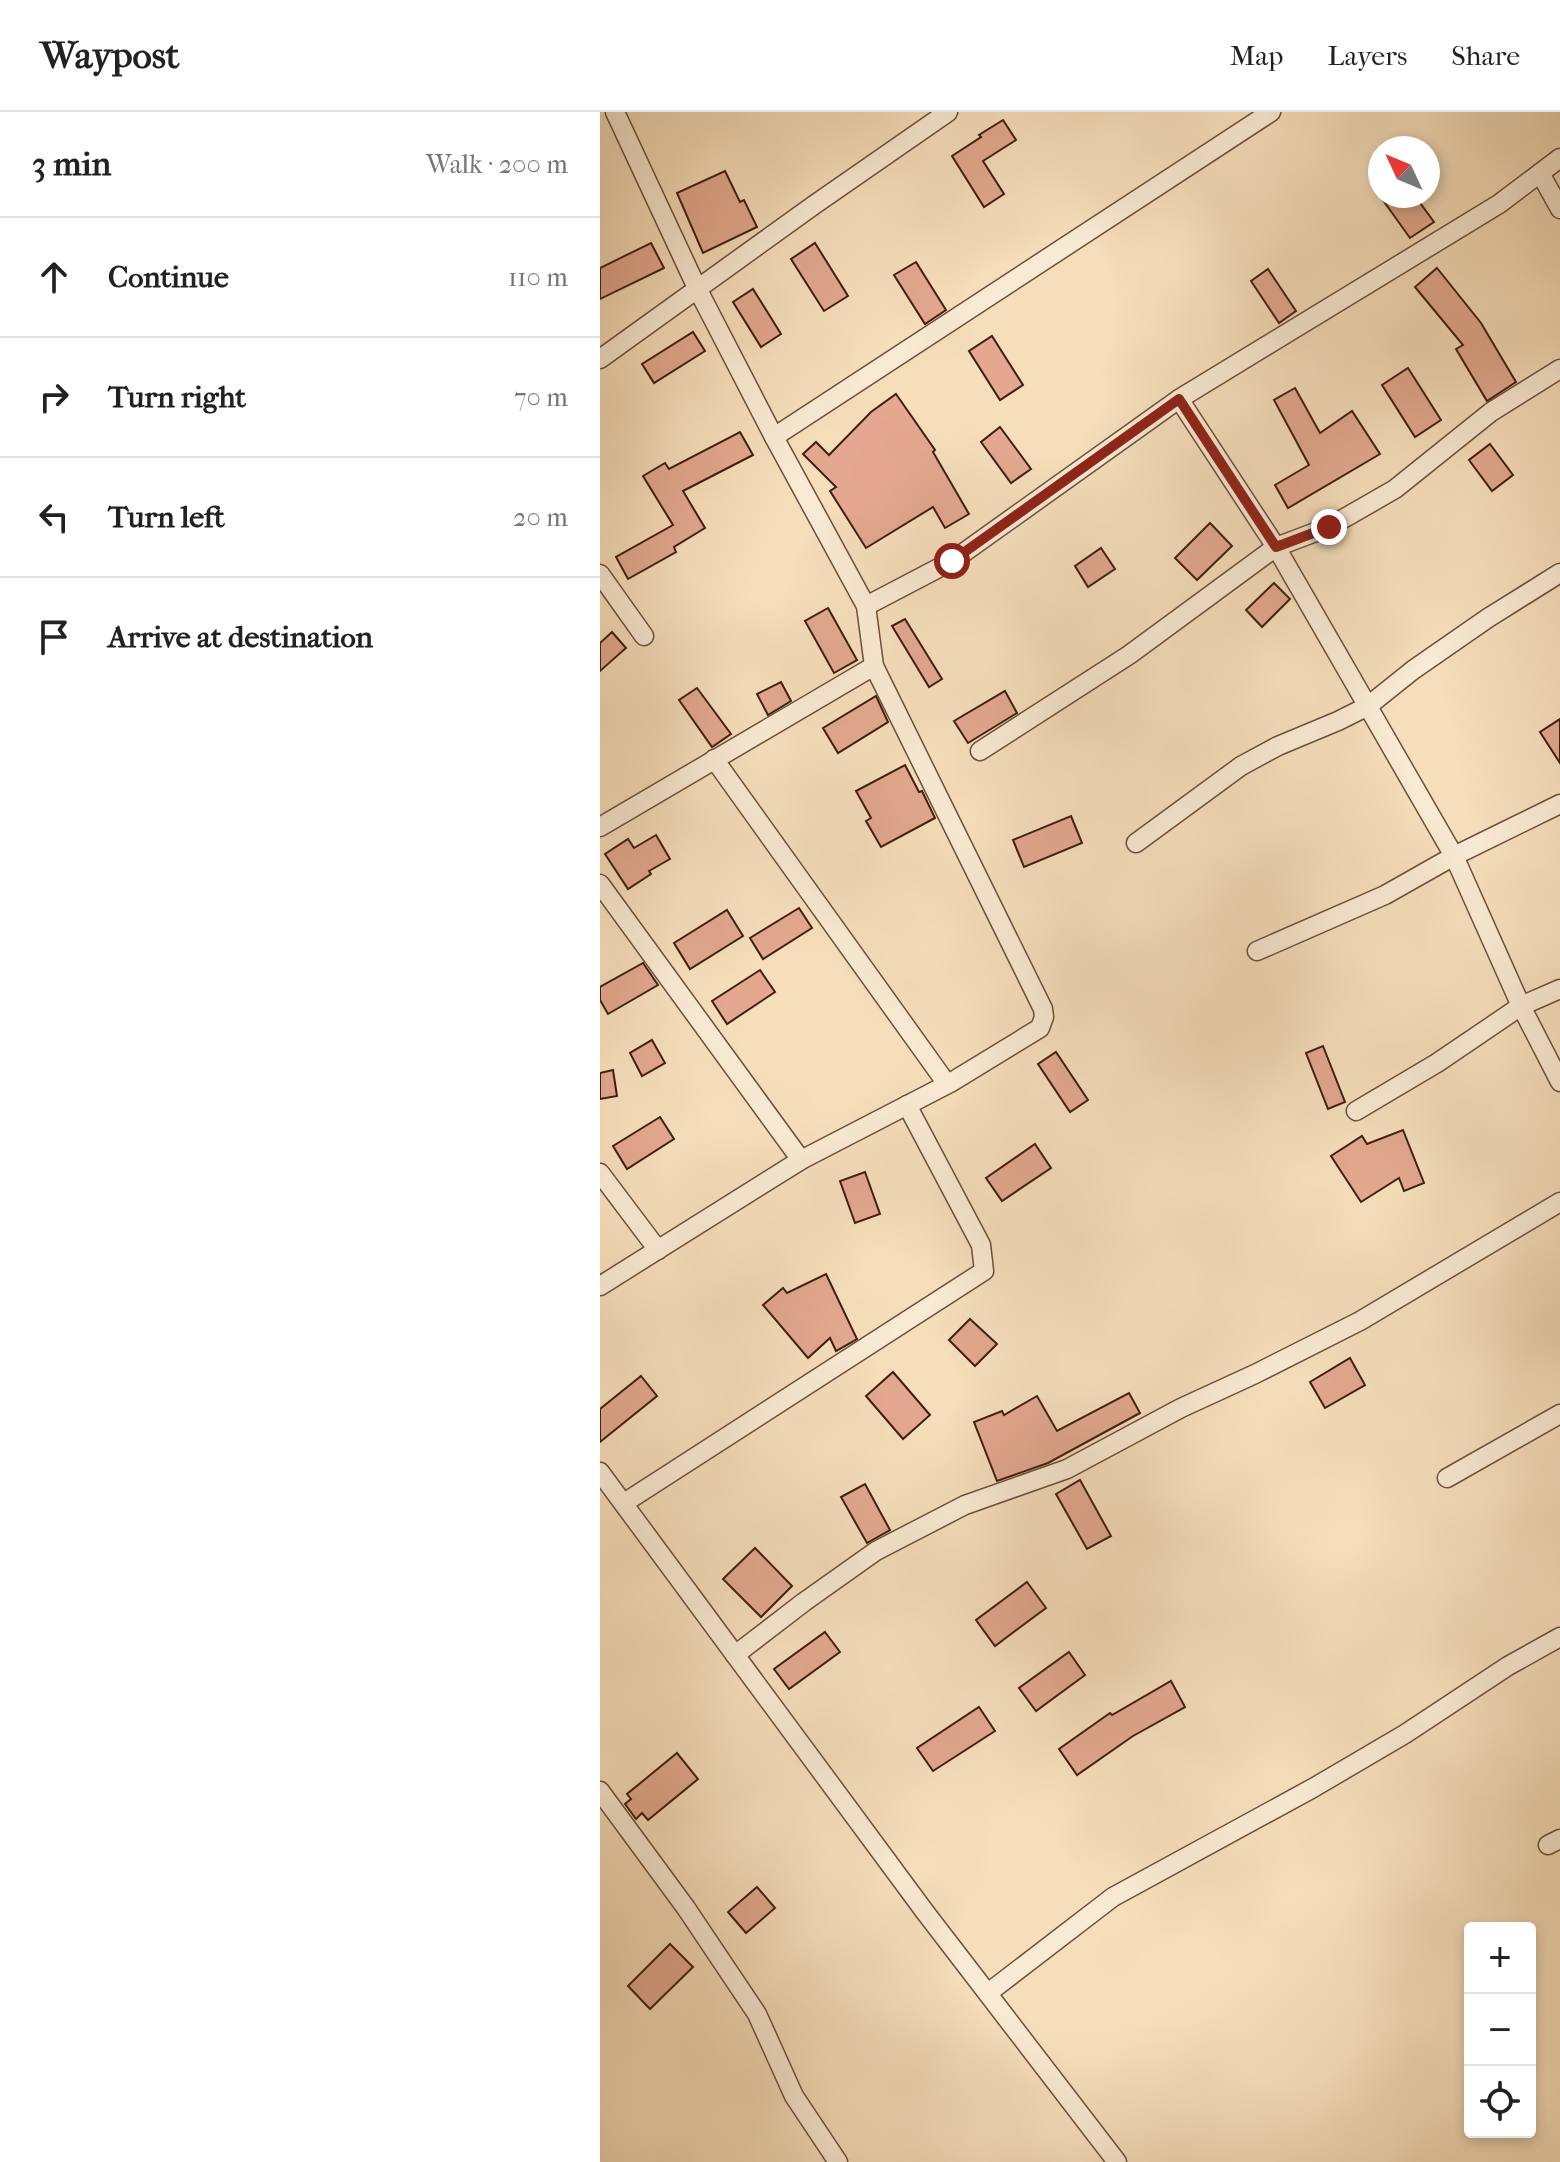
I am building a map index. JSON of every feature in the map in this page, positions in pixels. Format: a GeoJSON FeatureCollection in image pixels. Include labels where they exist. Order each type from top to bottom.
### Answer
{"type":"FeatureCollection","features":[{"type":"Feature","properties":{"kind":"street"},"geometry":{"type":"LineString","coordinates":[[600,1286],[801,1160],[947,1084],[1040,1028],[1044,1017],[1043,1009],[874,666],[866,606],[697,288],[615,112]]}},
{"type":"Feature","properties":{"kind":"street"},"geometry":{"type":"LineString","coordinates":[[600,359],[948,112]]}},
{"type":"Feature","properties":{"kind":"street"},"geometry":{"type":"LineString","coordinates":[[774,437],[1271,112]]}},
{"type":"Feature","properties":{"kind":"street"},"geometry":{"type":"LineString","coordinates":[[866,606],[952,561],[1179,399],[1499,204],[1560,158]]}},
{"type":"Feature","properties":{"kind":"street"},"geometry":{"type":"LineString","coordinates":[[1540,173],[1560,209]]}},
{"type":"Feature","properties":{"kind":"street"},"geometry":{"type":"LineString","coordinates":[[980,751],[1129,655],[1276,547],[1329,527],[1395,489],[1491,412],[1560,369]]}},
{"type":"Feature","properties":{"kind":"street"},"geometry":{"type":"LineString","coordinates":[[1179,399],[1276,547],[1454,856],[1521,1006],[1560,1082]]}},
{"type":"Feature","properties":{"kind":"street"},"geometry":{"type":"LineString","coordinates":[[1136,843],[1241,766],[1368,706],[1413,670],[1560,573]]}},
{"type":"Feature","properties":{"kind":"street"},"geometry":{"type":"LineString","coordinates":[[600,574],[644,636]]}},
{"type":"Feature","properties":{"kind":"street"},"geometry":{"type":"LineString","coordinates":[[600,827],[874,666]]}},
{"type":"Feature","properties":{"kind":"street"},"geometry":{"type":"LineString","coordinates":[[714,759],[947,1084]]}},
{"type":"Feature","properties":{"kind":"street"},"geometry":{"type":"LineString","coordinates":[[1257,951],[1385,895],[1454,856],[1560,804]]}},
{"type":"Feature","properties":{"kind":"street"},"geometry":{"type":"LineString","coordinates":[[600,884],[801,1160]]}},
{"type":"Feature","properties":{"kind":"street"},"geometry":{"type":"LineString","coordinates":[[1356,1111],[1437,1063],[1521,1006],[1560,989]]}},
{"type":"Feature","properties":{"kind":"street"},"geometry":{"type":"LineString","coordinates":[[624,1503],[984,1271],[981,1245],[907,1105]]}},
{"type":"Feature","properties":{"kind":"street"},"geometry":{"type":"LineString","coordinates":[[600,1173],[658,1250]]}},
{"type":"Feature","properties":{"kind":"street"},"geometry":{"type":"LineString","coordinates":[[735,1655],[876,1551],[965,1505],[1067,1469],[1181,1408],[1360,1321],[1560,1202]]}},
{"type":"Feature","properties":{"kind":"street"},"geometry":{"type":"LineString","coordinates":[[1447,1478],[1560,1414]]}},
{"type":"Feature","properties":{"kind":"street"},"geometry":{"type":"LineString","coordinates":[[600,1472],[828,1783],[1117,2162]]}},
{"type":"Feature","properties":{"kind":"street"},"geometry":{"type":"LineString","coordinates":[[988,1993],[1113,1897],[1326,1780],[1560,1637]]}},
{"type":"Feature","properties":{"kind":"street"},"geometry":{"type":"LineString","coordinates":[[600,1791],[686,1908],[757,2014],[794,2096],[838,2162]]}},
{"type":"Feature","properties":{"kind":"building"},"geometry":{"type":"Polygon","coordinates":[[[1003,120],[1016,140],[983,161],[1004,194],[984,207],[952,156],[1003,120]]]}},
{"type":"Feature","properties":{"kind":"building"},"geometry":{"type":"Polygon","coordinates":[[[725,171],[757,227],[703,253],[677,193],[725,171]]]}},
{"type":"Feature","properties":{"kind":"building"},"geometry":{"type":"Polygon","coordinates":[[[1389,208],[1424,208],[1434,222],[1410,238],[1389,208]]]}},
{"type":"Feature","properties":{"kind":"building"},"geometry":{"type":"Polygon","coordinates":[[[651,243],[664,268],[600,299],[600,268],[651,243]]]}},
{"type":"Feature","properties":{"kind":"building"},"geometry":{"type":"Polygon","coordinates":[[[815,243],[848,296],[824,311],[791,259],[815,243]]]}},
{"type":"Feature","properties":{"kind":"building"},"geometry":{"type":"Polygon","coordinates":[[[916,262],[946,310],[925,324],[894,275],[916,262]]]}},
{"type":"Feature","properties":{"kind":"building"},"geometry":{"type":"Polygon","coordinates":[[[1437,268],[1481,323],[1516,382],[1487,401],[1456,349],[1463,345],[1415,287],[1437,268]]]}},
{"type":"Feature","properties":{"kind":"building"},"geometry":{"type":"Polygon","coordinates":[[[1268,269],[1296,311],[1279,323],[1251,281],[1268,269]]]}},
{"type":"Feature","properties":{"kind":"building"},"geometry":{"type":"Polygon","coordinates":[[[753,289],[781,334],[761,347],[733,302],[753,289]]]}},
{"type":"Feature","properties":{"kind":"building"},"geometry":{"type":"Polygon","coordinates":[[[693,332],[705,351],[654,383],[642,364],[693,332]]]}},
{"type":"Feature","properties":{"kind":"building"},"geometry":{"type":"Polygon","coordinates":[[[992,336],[1023,385],[1000,400],[969,351],[992,336]]]}},
{"type":"Feature","properties":{"kind":"building"},"geometry":{"type":"Polygon","coordinates":[[[1408,368],[1441,420],[1415,437],[1382,385],[1408,368]]]}},
{"type":"Feature","properties":{"kind":"building"},"geometry":{"type":"Polygon","coordinates":[[[1295,388],[1320,433],[1352,411],[1380,454],[1288,508],[1275,485],[1309,465],[1274,400],[1295,388]]]}},
{"type":"Feature","properties":{"kind":"building"},"geometry":{"type":"Polygon","coordinates":[[[896,394],[935,450],[933,452],[969,514],[945,528],[933,507],[866,548],[830,491],[836,487],[803,454],[816,442],[829,455],[871,412],[896,394]]]}},
{"type":"Feature","properties":{"kind":"building"},"geometry":{"type":"Polygon","coordinates":[[[1000,427],[1031,469],[1011,483],[981,442],[1000,427]]]}},
{"type":"Feature","properties":{"kind":"building"},"geometry":{"type":"Polygon","coordinates":[[[740,432],[753,455],[683,491],[705,528],[674,547],[676,552],[628,579],[616,557],[673,525],[643,476],[665,463],[669,469],[740,432]]]}},
{"type":"Feature","properties":{"kind":"building"},"geometry":{"type":"Polygon","coordinates":[[[1490,444],[1513,475],[1492,491],[1469,460],[1490,444]]]}},
{"type":"Feature","properties":{"kind":"building"},"geometry":{"type":"Polygon","coordinates":[[[1210,523],[1232,546],[1197,580],[1175,558],[1210,523]]]}},
{"type":"Feature","properties":{"kind":"building"},"geometry":{"type":"Polygon","coordinates":[[[1101,548],[1115,569],[1088,587],[1075,566],[1101,548]]]}},
{"type":"Feature","properties":{"kind":"building"},"geometry":{"type":"Polygon","coordinates":[[[1274,583],[1290,599],[1262,627],[1246,610],[1274,583]]]}},
{"type":"Feature","properties":{"kind":"building"},"geometry":{"type":"Polygon","coordinates":[[[828,608],[857,660],[834,673],[805,621],[828,608]]]}},
{"type":"Feature","properties":{"kind":"building"},"geometry":{"type":"Polygon","coordinates":[[[905,619],[942,679],[929,687],[892,626],[905,619]]]}},
{"type":"Feature","properties":{"kind":"building"},"geometry":{"type":"Polygon","coordinates":[[[612,632],[626,648],[600,671],[600,643],[612,632]]]}},
{"type":"Feature","properties":{"kind":"building"},"geometry":{"type":"Polygon","coordinates":[[[781,682],[791,701],[768,715],[757,694],[781,682]]]}},
{"type":"Feature","properties":{"kind":"building"},"geometry":{"type":"Polygon","coordinates":[[[697,688],[731,734],[712,747],[679,700],[697,688]]]}},
{"type":"Feature","properties":{"kind":"building"},"geometry":{"type":"Polygon","coordinates":[[[1005,691],[1017,713],[968,743],[954,721],[1005,691]]]}},
{"type":"Feature","properties":{"kind":"building"},"geometry":{"type":"Polygon","coordinates":[[[876,696],[888,722],[838,753],[823,728],[876,696]]]}},
{"type":"Feature","properties":{"kind":"building"},"geometry":{"type":"Polygon","coordinates":[[[1560,719],[1560,763],[1540,732],[1560,719]]]}},
{"type":"Feature","properties":{"kind":"building"},"geometry":{"type":"Polygon","coordinates":[[[905,765],[935,818],[881,847],[866,821],[871,818],[856,791],[905,765]]]}},
{"type":"Feature","properties":{"kind":"building"},"geometry":{"type":"Polygon","coordinates":[[[1071,816],[1082,843],[1024,867],[1013,840],[1071,816]]]}},
{"type":"Feature","properties":{"kind":"building"},"geometry":{"type":"Polygon","coordinates":[[[656,835],[670,859],[649,871],[651,874],[628,889],[605,854],[628,839],[634,848],[656,835]]]}},
{"type":"Feature","properties":{"kind":"building"},"geometry":{"type":"Polygon","coordinates":[[[799,908],[812,928],[763,959],[750,938],[799,908]]]}},
{"type":"Feature","properties":{"kind":"building"},"geometry":{"type":"Polygon","coordinates":[[[727,910],[743,936],[690,969],[674,943],[727,910]]]}},
{"type":"Feature","properties":{"kind":"building"},"geometry":{"type":"Polygon","coordinates":[[[643,963],[658,985],[608,1014],[600,1000],[600,987],[643,963]]]}},
{"type":"Feature","properties":{"kind":"building"},"geometry":{"type":"Polygon","coordinates":[[[760,970],[775,992],[727,1024],[712,1001],[760,970]]]}},
{"type":"Feature","properties":{"kind":"building"},"geometry":{"type":"Polygon","coordinates":[[[652,1040],[665,1063],[642,1076],[630,1053],[652,1040]]]}},
{"type":"Feature","properties":{"kind":"building"},"geometry":{"type":"Polygon","coordinates":[[[1323,1046],[1345,1102],[1328,1109],[1306,1053],[1323,1046]]]}},
{"type":"Feature","properties":{"kind":"building"},"geometry":{"type":"Polygon","coordinates":[[[1056,1052],[1088,1100],[1070,1112],[1038,1064],[1056,1052]]]}},
{"type":"Feature","properties":{"kind":"building"},"geometry":{"type":"Polygon","coordinates":[[[613,1070],[617,1096],[600,1099],[600,1073],[613,1070]]]}},
{"type":"Feature","properties":{"kind":"building"},"geometry":{"type":"Polygon","coordinates":[[[660,1117],[674,1139],[627,1169],[613,1146],[660,1117]]]}},
{"type":"Feature","properties":{"kind":"building"},"geometry":{"type":"Polygon","coordinates":[[[1403,1130],[1424,1183],[1404,1191],[1399,1178],[1361,1202],[1331,1156],[1362,1136],[1367,1144],[1403,1130]]]}},
{"type":"Feature","properties":{"kind":"building"},"geometry":{"type":"Polygon","coordinates":[[[1035,1144],[1051,1168],[1002,1201],[986,1178],[1035,1144]]]}},
{"type":"Feature","properties":{"kind":"building"},"geometry":{"type":"Polygon","coordinates":[[[865,1172],[880,1214],[855,1223],[840,1181],[865,1172]]]}},
{"type":"Feature","properties":{"kind":"building"},"geometry":{"type":"Polygon","coordinates":[[[826,1274],[857,1339],[836,1351],[830,1338],[808,1358],[763,1305],[783,1288],[787,1293],[826,1274]]]}},
{"type":"Feature","properties":{"kind":"building"},"geometry":{"type":"Polygon","coordinates":[[[970,1319],[997,1344],[975,1366],[949,1340],[970,1319]]]}},
{"type":"Feature","properties":{"kind":"building"},"geometry":{"type":"Polygon","coordinates":[[[1350,1358],[1365,1385],[1325,1408],[1310,1382],[1350,1358]]]}},
{"type":"Feature","properties":{"kind":"building"},"geometry":{"type":"Polygon","coordinates":[[[893,1372],[930,1415],[903,1439],[866,1396],[893,1372]]]}},
{"type":"Feature","properties":{"kind":"building"},"geometry":{"type":"Polygon","coordinates":[[[641,1376],[657,1396],[600,1442],[600,1409],[641,1376]]]}},
{"type":"Feature","properties":{"kind":"building"},"geometry":{"type":"Polygon","coordinates":[[[1129,1393],[1140,1413],[1048,1463],[997,1481],[974,1422],[1002,1411],[1004,1415],[1037,1396],[1057,1431],[1129,1393]]]}},
{"type":"Feature","properties":{"kind":"building"},"geometry":{"type":"Polygon","coordinates":[[[1080,1480],[1111,1536],[1087,1549],[1056,1494],[1080,1480]]]}},
{"type":"Feature","properties":{"kind":"building"},"geometry":{"type":"Polygon","coordinates":[[[865,1484],[890,1530],[867,1543],[841,1497],[865,1484]]]}},
{"type":"Feature","properties":{"kind":"building"},"geometry":{"type":"Polygon","coordinates":[[[755,1548],[792,1586],[761,1617],[723,1579],[755,1548]]]}},
{"type":"Feature","properties":{"kind":"building"},"geometry":{"type":"Polygon","coordinates":[[[1027,1582],[1046,1608],[995,1646],[976,1620],[1027,1582]]]}},
{"type":"Feature","properties":{"kind":"building"},"geometry":{"type":"Polygon","coordinates":[[[825,1632],[840,1652],[789,1689],[774,1669],[825,1632]]]}},
{"type":"Feature","properties":{"kind":"building"},"geometry":{"type":"Polygon","coordinates":[[[1069,1652],[1085,1675],[1036,1711],[1019,1688],[1069,1652]]]}},
{"type":"Feature","properties":{"kind":"building"},"geometry":{"type":"Polygon","coordinates":[[[1171,1681],[1185,1707],[1133,1736],[1077,1775],[1059,1749],[1110,1713],[1112,1715],[1171,1681]]]}},
{"type":"Feature","properties":{"kind":"building"},"geometry":{"type":"Polygon","coordinates":[[[979,1707],[995,1731],[933,1771],[917,1748],[979,1707]]]}},
{"type":"Feature","properties":{"kind":"building"},"geometry":{"type":"Polygon","coordinates":[[[677,1753],[698,1779],[648,1820],[642,1813],[636,1819],[625,1804],[631,1799],[627,1794],[677,1753]]]}},
{"type":"Feature","properties":{"kind":"building"},"geometry":{"type":"Polygon","coordinates":[[[757,1887],[775,1908],[746,1933],[728,1912],[757,1887]]]}},
{"type":"Feature","properties":{"kind":"building"},"geometry":{"type":"Polygon","coordinates":[[[670,1944],[693,1967],[650,2009],[628,1986],[670,1944]]]}},
{"type":"Feature","properties":{"kind":"route"},"geometry":{"type":"LineString","coordinates":[[952,561],[1179,399],[1276,547],[1329,527]]}}]}
